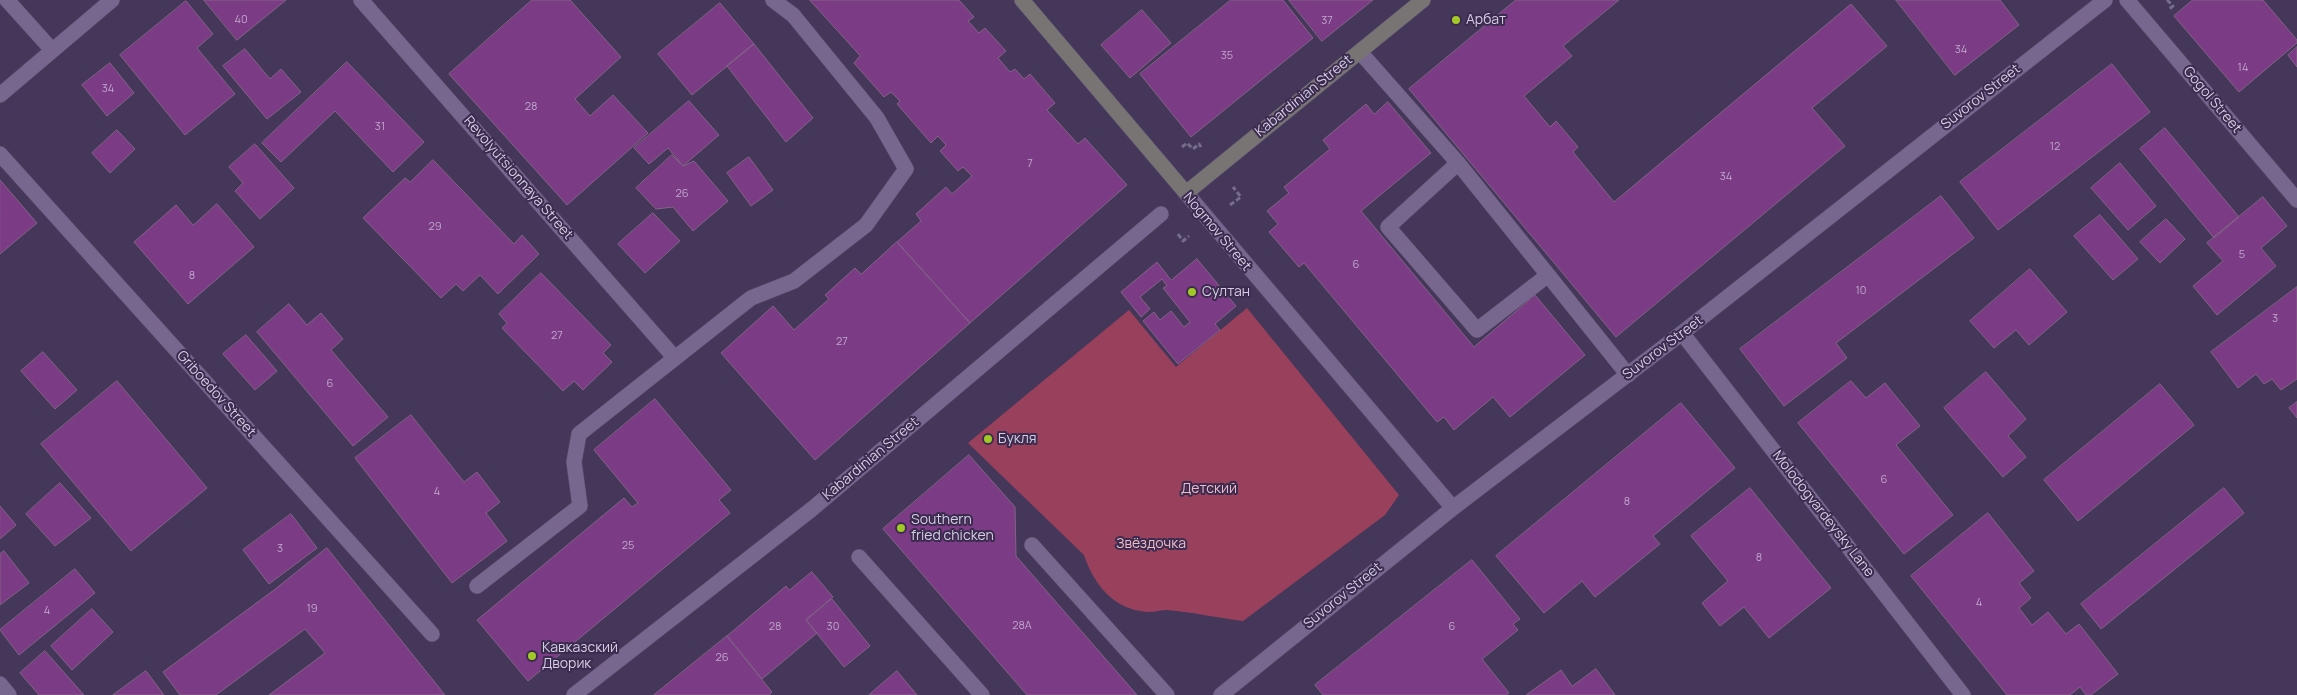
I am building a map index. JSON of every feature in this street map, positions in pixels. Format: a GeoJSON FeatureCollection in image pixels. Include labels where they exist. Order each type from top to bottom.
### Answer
{"type":"FeatureCollection","features":[{"type":"Feature","properties":{"kind":"street"},"geometry":{"type":"LineString","coordinates":[[7,0],[52,50]]}},
{"type":"Feature","properties":{"kind":"street"},"geometry":{"type":"LineString","coordinates":[[0,95],[112,0]]}},
{"type":"Feature","properties":{"kind":"street","name":"Revolyutsionnaya Street"},"geometry":{"type":"LineString","coordinates":[[361,0],[674,357]]}},
{"type":"Feature","properties":{"kind":"street"},"geometry":{"type":"LineString","coordinates":[[477,586],[580,506],[574,462],[579,434],[751,298],[794,281],[866,225],[906,169],[877,118],[793,15],[773,0]]}},
{"type":"Feature","properties":{"kind":"street","name":"Nogmov Street"},"geometry":{"type":"LineString","coordinates":[[1022,0],[1452,508]]}},
{"type":"Feature","properties":{"kind":"street","name":"Kabardinian Street"},"geometry":{"type":"LineString","coordinates":[[1186,193],[1423,0]]}},
{"type":"Feature","properties":{"kind":"street","name":"Suvorov Street"},"geometry":{"type":"LineString","coordinates":[[1221,695],[1452,508],[1682,333],[2104,0]]}},
{"type":"Feature","properties":{"kind":"street","name":"Gogol Street"},"geometry":{"type":"LineString","coordinates":[[2126,0],[2297,200]]}},
{"type":"Feature","properties":{"kind":"street"},"geometry":{"type":"LineString","coordinates":[[1360,52],[1458,163],[1628,375]]}},
{"type":"Feature","properties":{"kind":"street","name":"Griboedov Street"},"geometry":{"type":"LineString","coordinates":[[0,154],[432,634]]}},
{"type":"Feature","properties":{"kind":"street"},"geometry":{"type":"LineString","coordinates":[[1458,163],[1388,227],[1477,330],[1548,275]]}},
{"type":"Feature","properties":{"kind":"street","name":"Kabardinian Street"},"geometry":{"type":"LineString","coordinates":[[574,695],[812,509],[1161,214]]}},
{"type":"Feature","properties":{"kind":"street","name":"Molodogvardeysky Lane"},"geometry":{"type":"LineString","coordinates":[[1682,333],[1963,695]]}},
{"type":"Feature","properties":{"kind":"street"},"geometry":{"type":"LineString","coordinates":[[1032,545],[1167,695]]}},
{"type":"Feature","properties":{"kind":"street"},"geometry":{"type":"LineString","coordinates":[[859,557],[982,695]]}},
{"type":"Feature","properties":{"kind":"street"},"geometry":{"type":"LineString","coordinates":[[0,684],[9,695]]}},
{"type":"Feature","properties":{"kind":"path"},"geometry":{"type":"LineString","coordinates":[[2167,0],[2173,6],[2168,10]]}},
{"type":"Feature","properties":{"kind":"path"},"geometry":{"type":"LineString","coordinates":[[1181,148],[1187,143],[1193,149],[1199,144],[1202,148]]}},
{"type":"Feature","properties":{"kind":"path"},"geometry":{"type":"LineString","coordinates":[[1226,207],[1241,197],[1232,184]]}},
{"type":"Feature","properties":{"kind":"green space","name":"Детский"},"geometry":{"type":"Polygon","coordinates":[[[1247,308],[1399,495],[1385,515],[1243,621],[1167,610],[1148,612],[1125,606],[1115,601],[1100,586],[1093,576],[1084,555],[968,443],[1129,310],[1176,367],[1247,308]]]}},
{"type":"Feature","properties":{"kind":"building"},"geometry":{"type":"Polygon","coordinates":[[[204,0],[286,0],[237,40],[204,0]]]}},
{"type":"Feature","properties":{"kind":"building"},"geometry":{"type":"Polygon","coordinates":[[[532,0],[570,0],[621,57],[575,99],[590,116],[613,95],[648,133],[567,205],[449,74],[532,0]]]}},
{"type":"Feature","properties":{"kind":"building"},"geometry":{"type":"Polygon","coordinates":[[[810,0],[959,0],[974,17],[968,21],[979,33],[985,28],[1006,51],[998,58],[1010,72],[1015,69],[1024,79],[1030,74],[1055,103],[1047,110],[1078,144],[1085,138],[1127,185],[970,323],[897,242],[921,221],[916,214],[946,187],[952,194],[972,176],[963,167],[958,171],[940,151],[946,145],[938,136],[931,143],[897,104],[900,101],[891,92],[884,97],[854,63],[860,56],[810,0]]]}},
{"type":"Feature","properties":{"kind":"building"},"geometry":{"type":"Polygon","coordinates":[[[1231,0],[1283,0],[1313,38],[1191,137],[1140,74],[1231,0]]]}},
{"type":"Feature","properties":{"kind":"building"},"geometry":{"type":"Polygon","coordinates":[[[1289,0],[1373,0],[1322,41],[1289,0]]]}},
{"type":"Feature","properties":{"kind":"building"},"geometry":{"type":"Polygon","coordinates":[[[1516,0],[1619,0],[1563,46],[1572,56],[1524,96],[1550,127],[1556,121],[1578,147],[1573,152],[1614,202],[1851,4],[1887,46],[1812,108],[1845,146],[1616,337],[1409,89],[1516,0]]]}},
{"type":"Feature","properties":{"kind":"building"},"geometry":{"type":"Polygon","coordinates":[[[1896,0],[2000,0],[2019,25],[1955,75],[1896,0]]]}},
{"type":"Feature","properties":{"kind":"building"},"geometry":{"type":"Polygon","coordinates":[[[2193,0],[2263,0],[2297,40],[2297,43],[2239,92],[2174,16],[2193,0]]]}},
{"type":"Feature","properties":{"kind":"building"},"geometry":{"type":"Polygon","coordinates":[[[186,1],[213,34],[197,48],[235,94],[185,135],[120,55],[186,1]]]}},
{"type":"Feature","properties":{"kind":"building"},"geometry":{"type":"Polygon","coordinates":[[[720,3],[754,44],[692,95],[658,54],[720,3]]]}},
{"type":"Feature","properties":{"kind":"building"},"geometry":{"type":"Polygon","coordinates":[[[1142,10],[1171,43],[1130,78],[1101,45],[1142,10]]]}},
{"type":"Feature","properties":{"kind":"building"},"geometry":{"type":"Polygon","coordinates":[[[754,44],[813,118],[786,142],[727,66],[754,44]]]}},
{"type":"Feature","properties":{"kind":"building"},"geometry":{"type":"Polygon","coordinates":[[[2297,47],[2297,67],[2288,55],[2297,47]]]}},
{"type":"Feature","properties":{"kind":"building"},"geometry":{"type":"Polygon","coordinates":[[[245,49],[270,79],[281,69],[301,92],[267,119],[223,66],[245,49]]]}},
{"type":"Feature","properties":{"kind":"building"},"geometry":{"type":"Polygon","coordinates":[[[347,62],[424,142],[393,172],[335,111],[281,162],[262,143],[347,62]]]}},
{"type":"Feature","properties":{"kind":"building"},"geometry":{"type":"Polygon","coordinates":[[[110,63],[134,93],[107,116],[82,85],[110,63]]]}},
{"type":"Feature","properties":{"kind":"building"},"geometry":{"type":"Polygon","coordinates":[[[2112,64],[2150,112],[1998,230],[1960,182],[2112,64]]]}},
{"type":"Feature","properties":{"kind":"building"},"geometry":{"type":"Polygon","coordinates":[[[689,101],[719,135],[683,166],[668,148],[649,164],[634,148],[689,101]]]}},
{"type":"Feature","properties":{"kind":"building"},"geometry":{"type":"Polygon","coordinates":[[[1388,102],[1431,153],[1361,211],[1474,347],[1535,295],[1585,355],[1510,417],[1493,397],[1454,430],[1444,417],[1437,422],[1304,263],[1299,267],[1269,232],[1278,224],[1267,211],[1289,193],[1284,187],[1330,149],[1323,140],[1366,104],[1374,114],[1388,102]]]}},
{"type":"Feature","properties":{"kind":"building"},"geometry":{"type":"Polygon","coordinates":[[[2165,128],[2239,217],[2214,238],[2140,149],[2165,128]]]}},
{"type":"Feature","properties":{"kind":"building"},"geometry":{"type":"Polygon","coordinates":[[[117,130],[135,149],[110,173],[92,153],[117,130]]]}},
{"type":"Feature","properties":{"kind":"building"},"geometry":{"type":"Polygon","coordinates":[[[255,144],[294,188],[260,219],[235,191],[243,183],[229,167],[255,144]]]}},
{"type":"Feature","properties":{"kind":"building"},"geometry":{"type":"Polygon","coordinates":[[[672,155],[683,166],[694,161],[728,201],[693,231],[673,207],[656,209],[636,188],[672,155]]]}},
{"type":"Feature","properties":{"kind":"building"},"geometry":{"type":"Polygon","coordinates":[[[749,157],[773,190],[751,206],[727,173],[749,157]]]}},
{"type":"Feature","properties":{"kind":"building"},"geometry":{"type":"Polygon","coordinates":[[[433,160],[514,244],[522,235],[539,254],[498,294],[480,275],[463,291],[456,284],[441,298],[363,218],[405,178],[410,182],[433,160]]]}},
{"type":"Feature","properties":{"kind":"building"},"geometry":{"type":"Polygon","coordinates":[[[2120,163],[2156,206],[2128,230],[2091,188],[2120,163]]]}},
{"type":"Feature","properties":{"kind":"building"},"geometry":{"type":"Polygon","coordinates":[[[0,180],[37,223],[0,254],[0,180]]]}},
{"type":"Feature","properties":{"kind":"building"},"geometry":{"type":"Polygon","coordinates":[[[1941,196],[1974,238],[1836,343],[1847,358],[1784,406],[1740,349],[1941,196]]]}},
{"type":"Feature","properties":{"kind":"building"},"geometry":{"type":"Polygon","coordinates":[[[2263,197],[2287,226],[2261,248],[2276,266],[2217,315],[2193,286],[2223,261],[2207,243],[2263,197]]]}},
{"type":"Feature","properties":{"kind":"building"},"geometry":{"type":"Polygon","coordinates":[[[217,204],[254,247],[188,304],[134,242],[176,205],[193,225],[217,204]]]}},
{"type":"Feature","properties":{"kind":"building"},"geometry":{"type":"Polygon","coordinates":[[[653,213],[680,241],[645,273],[618,244],[653,213]]]}},
{"type":"Feature","properties":{"kind":"building"},"geometry":{"type":"Polygon","coordinates":[[[2100,215],[2138,259],[2113,280],[2074,236],[2100,215]]]}},
{"type":"Feature","properties":{"kind":"building"},"geometry":{"type":"Polygon","coordinates":[[[2166,219],[2185,239],[2160,263],[2140,242],[2166,219]]]}},
{"type":"Feature","properties":{"kind":"building"},"geometry":{"type":"Polygon","coordinates":[[[897,242],[970,323],[815,460],[721,353],[773,306],[794,330],[829,299],[825,295],[855,268],[861,274],[897,242]]]}},
{"type":"Feature","properties":{"kind":"building"},"geometry":{"type":"Polygon","coordinates":[[[1197,259],[1236,306],[1215,324],[1220,330],[1178,364],[1143,321],[1154,312],[1160,320],[1171,311],[1184,327],[1190,322],[1163,288],[1167,286],[1162,279],[1140,297],[1150,309],[1141,317],[1121,292],[1157,262],[1171,280],[1197,259]]]}},
{"type":"Feature","properties":{"kind":"building"},"geometry":{"type":"Polygon","coordinates":[[[2030,269],[2067,312],[2029,345],[2016,330],[1994,348],[1970,321],[2030,269]]]}},
{"type":"Feature","properties":{"kind":"building"},"geometry":{"type":"Polygon","coordinates":[[[541,273],[611,345],[603,353],[612,362],[583,390],[574,381],[563,391],[502,328],[507,323],[499,314],[541,273]]]}},
{"type":"Feature","properties":{"kind":"building"},"geometry":{"type":"Polygon","coordinates":[[[2297,287],[2297,379],[2281,390],[2272,379],[2264,384],[2256,374],[2238,388],[2211,352],[2297,287]]]}},
{"type":"Feature","properties":{"kind":"building"},"geometry":{"type":"Polygon","coordinates":[[[289,304],[307,325],[321,313],[343,339],[331,350],[388,417],[353,446],[257,332],[289,304]]]}},
{"type":"Feature","properties":{"kind":"building"},"geometry":{"type":"Polygon","coordinates":[[[246,335],[277,371],[255,390],[223,354],[246,335]]]}},
{"type":"Feature","properties":{"kind":"building"},"geometry":{"type":"Polygon","coordinates":[[[43,352],[77,390],[55,409],[21,371],[43,352]]]}},
{"type":"Feature","properties":{"kind":"building"},"geometry":{"type":"Polygon","coordinates":[[[1986,372],[2026,419],[2008,436],[2026,457],[2003,477],[1944,408],[1986,372]]]}},
{"type":"Feature","properties":{"kind":"building"},"geometry":{"type":"Polygon","coordinates":[[[117,381],[207,488],[131,551],[41,444],[117,381]]]}},
{"type":"Feature","properties":{"kind":"building"},"geometry":{"type":"Polygon","coordinates":[[[1851,381],[1866,398],[1885,383],[1920,426],[1896,445],[1953,515],[1904,554],[1798,423],[1851,381]]]}},
{"type":"Feature","properties":{"kind":"building"},"geometry":{"type":"Polygon","coordinates":[[[2160,384],[2194,425],[2078,521],[2044,480],[2160,384]]]}},
{"type":"Feature","properties":{"kind":"building"},"geometry":{"type":"Polygon","coordinates":[[[655,399],[731,490],[719,500],[730,513],[528,681],[477,620],[624,498],[632,507],[638,503],[594,450],[655,399]]]}},
{"type":"Feature","properties":{"kind":"building"},"geometry":{"type":"Polygon","coordinates":[[[2297,402],[2297,418],[2289,408],[2297,402]]]}},
{"type":"Feature","properties":{"kind":"building"},"geometry":{"type":"Polygon","coordinates":[[[1681,403],[1735,468],[1653,536],[1660,544],[1595,597],[1582,581],[1544,613],[1496,556],[1681,403]]]}},
{"type":"Feature","properties":{"kind":"building"},"geometry":{"type":"Polygon","coordinates":[[[411,415],[464,482],[477,472],[500,502],[486,513],[507,541],[452,583],[355,458],[411,415]]]}},
{"type":"Feature","properties":{"kind":"building"},"geometry":{"type":"Polygon","coordinates":[[[969,455],[1015,507],[1016,556],[1137,695],[1027,695],[883,529],[969,455]]]}},
{"type":"Feature","properties":{"kind":"building"},"geometry":{"type":"Polygon","coordinates":[[[60,483],[91,518],[55,546],[26,514],[60,483]]]}},
{"type":"Feature","properties":{"kind":"building"},"geometry":{"type":"Polygon","coordinates":[[[1750,488],[1831,588],[1769,638],[1744,607],[1720,626],[1702,603],[1728,581],[1691,536],[1750,488]]]}},
{"type":"Feature","properties":{"kind":"building"},"geometry":{"type":"Polygon","coordinates":[[[2224,488],[2244,513],[2101,629],[2081,604],[2224,488]]]}},
{"type":"Feature","properties":{"kind":"building"},"geometry":{"type":"Polygon","coordinates":[[[0,506],[16,525],[0,539],[0,506]]]}},
{"type":"Feature","properties":{"kind":"building"},"geometry":{"type":"Polygon","coordinates":[[[1988,513],[2034,571],[2019,583],[2031,598],[2019,608],[2032,625],[2048,612],[2066,634],[2079,624],[2118,674],[2091,695],[2086,695],[2080,687],[2070,695],[2007,695],[1911,576],[1988,513]]]}},
{"type":"Feature","properties":{"kind":"building"},"geometry":{"type":"Polygon","coordinates":[[[291,514],[317,548],[269,584],[243,550],[291,514]]]}},
{"type":"Feature","properties":{"kind":"building"},"geometry":{"type":"Polygon","coordinates":[[[327,548],[445,695],[269,695],[325,653],[305,629],[216,695],[180,695],[163,672],[274,590],[327,548]]]}},
{"type":"Feature","properties":{"kind":"building"},"geometry":{"type":"Polygon","coordinates":[[[4,551],[29,583],[0,605],[0,554],[4,551]]]}},
{"type":"Feature","properties":{"kind":"building"},"geometry":{"type":"Polygon","coordinates":[[[1472,560],[1520,619],[1513,624],[1518,630],[1482,659],[1509,693],[1506,695],[1323,695],[1315,685],[1472,560]]]}},
{"type":"Feature","properties":{"kind":"building"},"geometry":{"type":"Polygon","coordinates":[[[75,569],[95,593],[19,655],[0,630],[75,569]]]}},
{"type":"Feature","properties":{"kind":"building"},"geometry":{"type":"Polygon","coordinates":[[[812,572],[833,597],[806,620],[817,633],[762,679],[727,636],[786,586],[789,590],[812,572]]]}},
{"type":"Feature","properties":{"kind":"building"},"geometry":{"type":"Polygon","coordinates":[[[832,599],[870,646],[844,667],[806,620],[832,599]]]}},
{"type":"Feature","properties":{"kind":"building"},"geometry":{"type":"Polygon","coordinates":[[[92,609],[113,632],[72,670],[51,646],[92,609]]]}},
{"type":"Feature","properties":{"kind":"building"},"geometry":{"type":"Polygon","coordinates":[[[727,636],[772,692],[769,695],[654,695],[727,636]]]}},
{"type":"Feature","properties":{"kind":"building"},"geometry":{"type":"Polygon","coordinates":[[[45,651],[84,695],[39,695],[20,673],[45,651]]]}},
{"type":"Feature","properties":{"kind":"building"},"geometry":{"type":"Polygon","coordinates":[[[1596,669],[1615,695],[1526,695],[1561,670],[1572,686],[1596,669]]]}},
{"type":"Feature","properties":{"kind":"building"},"geometry":{"type":"Polygon","coordinates":[[[146,671],[164,695],[113,695],[146,671]]]}},
{"type":"Feature","properties":{"kind":"building"},"geometry":{"type":"Polygon","coordinates":[[[897,671],[917,695],[869,695],[897,671]]]}},
{"type":"Feature","properties":{"kind":"place","name":"Арбат"},"geometry":{"type":"Point","coordinates":[1456,20]}},
{"type":"Feature","properties":{"kind":"place","name":"Султан"},"geometry":{"type":"Point","coordinates":[1192,292]}},
{"type":"Feature","properties":{"kind":"place","name":"Букля"},"geometry":{"type":"Point","coordinates":[988,439]}},
{"type":"Feature","properties":{"kind":"place","name":"Southern fried chicken"},"geometry":{"type":"Point","coordinates":[901,528]}},
{"type":"Feature","properties":{"kind":"place","name":"Кавказский Дворик"},"geometry":{"type":"Point","coordinates":[532,656]}},
{"type":"Feature","properties":{"kind":"park label","name":"Звёздочка"},"geometry":{"type":"Point","coordinates":[1151,544]}}]}
